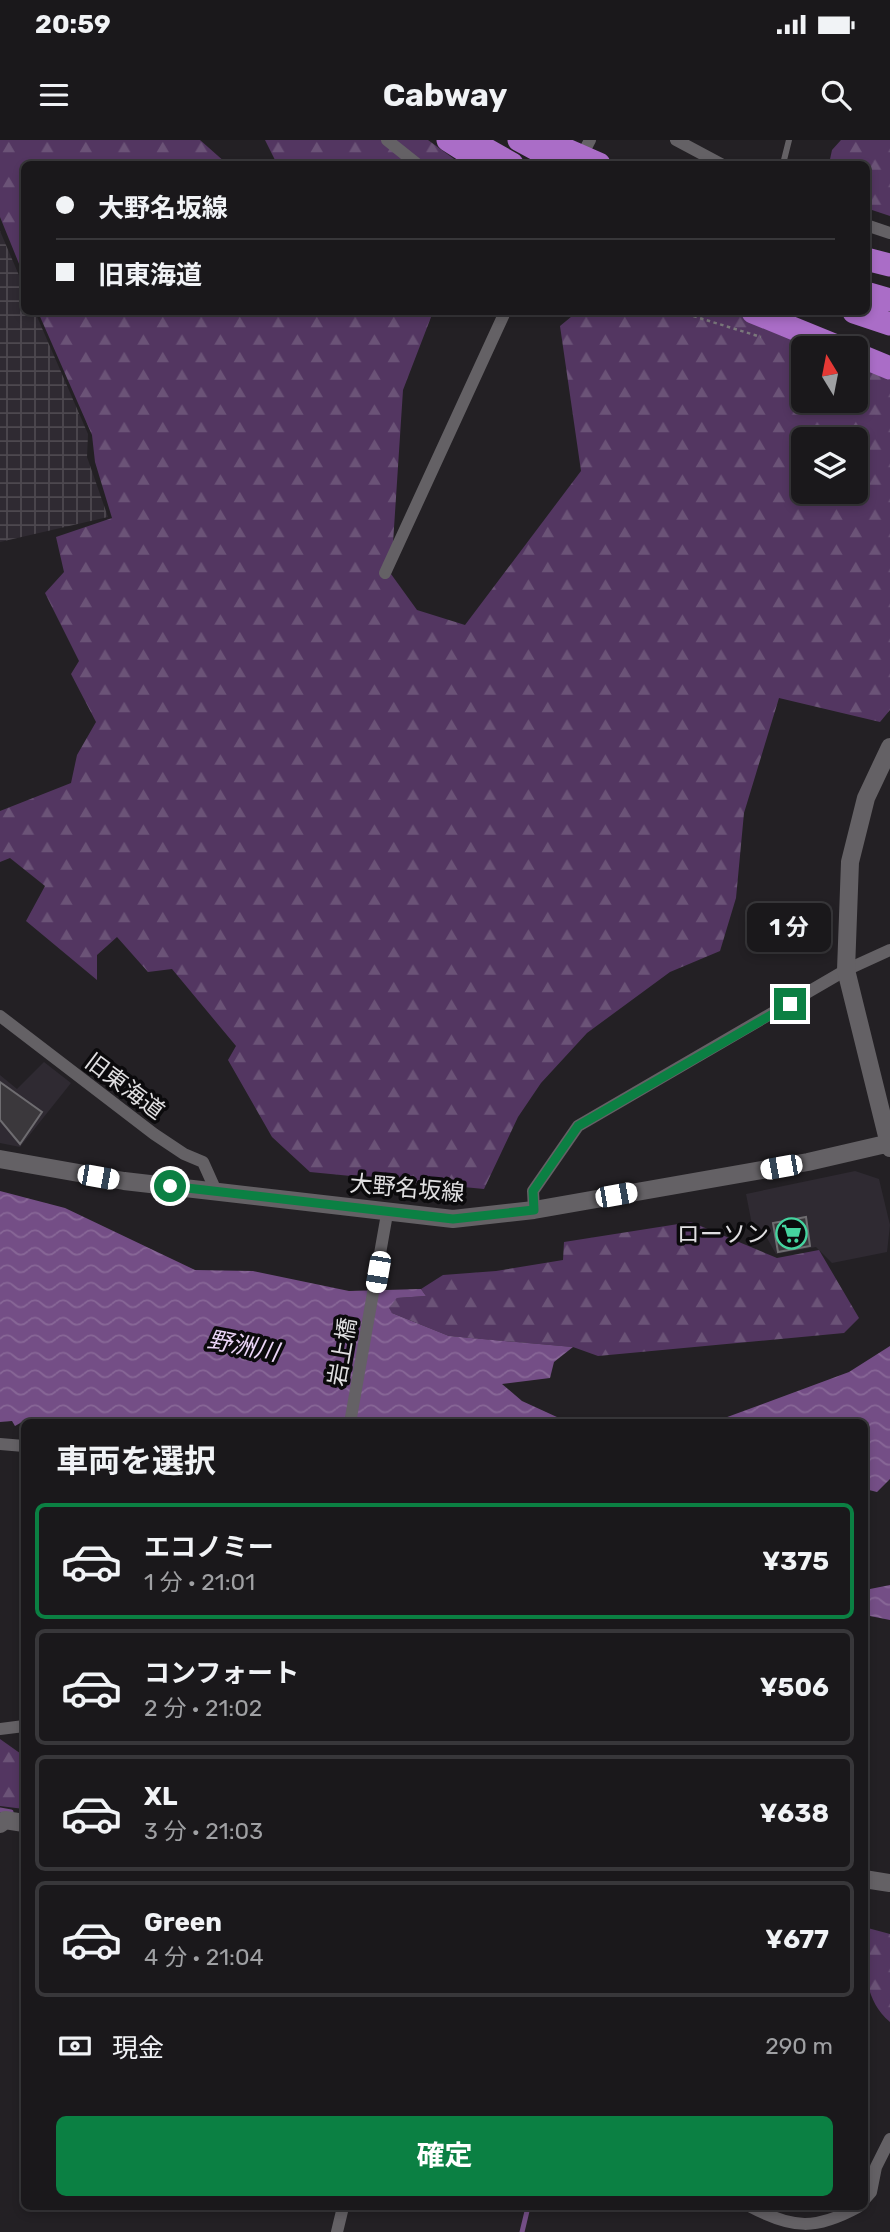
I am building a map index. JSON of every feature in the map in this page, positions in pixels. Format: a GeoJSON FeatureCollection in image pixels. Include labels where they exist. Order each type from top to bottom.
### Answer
{"type":"FeatureCollection","features":[{"type":"Feature","properties":{"kind":"highway"},"geometry":{"type":"LineString","coordinates":[[448,140],[482,161]]}},
{"type":"Feature","properties":{"kind":"highway"},"geometry":{"type":"LineString","coordinates":[[470,140],[507,161]]}},
{"type":"Feature","properties":{"kind":"highway"},"geometry":{"type":"LineString","coordinates":[[519,140],[558,161]]}},
{"type":"Feature","properties":{"kind":"highway"},"geometry":{"type":"LineString","coordinates":[[544,140],[592,161]]}},
{"type":"Feature","properties":{"kind":"highway"},"geometry":{"type":"LineString","coordinates":[[870,259],[890,265]]}},
{"type":"Feature","properties":{"kind":"highway"},"geometry":{"type":"LineString","coordinates":[[870,294],[890,300]]}},
{"type":"Feature","properties":{"kind":"highway"},"geometry":{"type":"LineString","coordinates":[[760,315],[812,336]]}},
{"type":"Feature","properties":{"kind":"highway"},"geometry":{"type":"LineString","coordinates":[[863,315],[890,324]]}},
{"type":"Feature","properties":{"kind":"highway"},"geometry":{"type":"LineString","coordinates":[[868,359],[890,368]]}},
{"type":"Feature","properties":{"kind":"main road"},"geometry":{"type":"LineString","coordinates":[[890,747],[866,797],[850,862],[846,970],[890,1145]]}},
{"type":"Feature","properties":{"kind":"main road","name":"大野名坂線"},"geometry":{"type":"LineString","coordinates":[[0,1159],[124,1181],[387,1214],[453,1219],[534,1210],[890,1145]]}},
{"type":"Feature","properties":{"kind":"main road"},"geometry":{"type":"LineString","coordinates":[[2,1821],[21,1823]]}},
{"type":"Feature","properties":{"kind":"main road"},"geometry":{"type":"LineString","coordinates":[[868,1880],[890,1883]]}},
{"type":"Feature","properties":{"kind":"street"},"geometry":{"type":"LineString","coordinates":[[387,140],[413,161]]}},
{"type":"Feature","properties":{"kind":"street"},"geometry":{"type":"LineString","coordinates":[[580,161],[590,140]]}},
{"type":"Feature","properties":{"kind":"street"},"geometry":{"type":"LineString","coordinates":[[676,140],[715,161]]}},
{"type":"Feature","properties":{"kind":"street"},"geometry":{"type":"LineString","coordinates":[[870,226],[890,233]]}},
{"type":"Feature","properties":{"kind":"street"},"geometry":{"type":"LineString","coordinates":[[385,573],[504,315]]}},
{"type":"Feature","properties":{"kind":"street"},"geometry":{"type":"LineString","coordinates":[[534,1210],[533,1191],[578,1126],[846,970],[890,950]]}},
{"type":"Feature","properties":{"kind":"street","name":"旧東海道"},"geometry":{"type":"LineString","coordinates":[[0,1016],[153,1134],[184,1154],[203,1162],[216,1191]]}},
{"type":"Feature","properties":{"kind":"street","name":"岩上橋"},"geometry":{"type":"LineString","coordinates":[[351,1419],[387,1214]]}},
{"type":"Feature","properties":{"kind":"street"},"geometry":{"type":"LineString","coordinates":[[0,1444],[21,1446]]}},
{"type":"Feature","properties":{"kind":"street"},"geometry":{"type":"LineString","coordinates":[[0,1730],[21,1726]]}},
{"type":"Feature","properties":{"kind":"street"},"geometry":{"type":"LineString","coordinates":[[868,2195],[876,2166],[890,2139]]}},
{"type":"Feature","properties":{"kind":"street"},"geometry":{"type":"LineString","coordinates":[[337,2232],[342,2210]]}},
{"type":"Feature","properties":{"kind":"street"},"geometry":{"type":"LineString","coordinates":[[757,2210],[779,2222],[803,2225],[834,2220],[852,2210]]}},
{"type":"Feature","properties":{"kind":"lane"},"geometry":{"type":"LineString","coordinates":[[784,161],[789,140]]}},
{"type":"Feature","properties":{"kind":"path"},"geometry":{"type":"LineString","coordinates":[[689,315],[767,340]]}},
{"type":"Feature","properties":{"kind":"shaded area"},"geometry":{"type":"Polygon","coordinates":[[[0,231],[21,280],[21,315],[36,315],[88,434],[87,457],[108,517],[0,542],[0,231]]]}},
{"type":"Feature","properties":{"kind":"shaded area"},"geometry":{"type":"Polygon","coordinates":[[[44,1062],[71,1083],[20,1147],[0,1143],[0,1075],[17,1089],[44,1062]]]}},
{"type":"Feature","properties":{"kind":"shaded area"},"geometry":{"type":"Polygon","coordinates":[[[855,1171],[879,1179],[890,1225],[887,1252],[832,1263],[816,1247],[776,1254],[767,1238],[754,1235],[746,1194],[855,1171]]]}},
{"type":"Feature","properties":{"kind":"green space"},"geometry":{"type":"Polygon","coordinates":[[[0,140],[200,140],[224,161],[21,161],[21,269],[0,217],[0,140]]]}},
{"type":"Feature","properties":{"kind":"green space"},"geometry":{"type":"Polygon","coordinates":[[[265,140],[428,140],[457,161],[276,161],[265,140]]]}},
{"type":"Feature","properties":{"kind":"green space"},"geometry":{"type":"Polygon","coordinates":[[[841,140],[890,140],[890,216],[870,209],[870,161],[830,161],[832,150],[841,140]]]}},
{"type":"Feature","properties":{"kind":"green space"},"geometry":{"type":"Polygon","coordinates":[[[39,315],[432,315],[403,390],[391,574],[417,610],[465,625],[581,471],[560,326],[573,315],[750,315],[795,336],[791,336],[791,413],[868,413],[868,370],[890,380],[890,710],[880,722],[779,698],[744,813],[736,898],[720,951],[670,972],[587,1033],[541,1083],[518,1117],[484,1189],[310,1172],[272,1137],[228,1060],[236,1046],[172,969],[148,972],[117,937],[97,955],[97,980],[26,921],[45,886],[10,858],[0,862],[0,811],[71,783],[77,755],[96,722],[71,674],[79,661],[45,593],[64,572],[56,537],[112,518],[95,462],[92,435],[39,315]]]}},
{"type":"Feature","properties":{"kind":"green space"},"geometry":{"type":"Polygon","coordinates":[[[691,1222],[777,1258],[819,1250],[859,1318],[844,1333],[598,1356],[573,1347],[449,1336],[392,1313],[388,1308],[397,1298],[426,1296],[421,1289],[443,1275],[496,1271],[563,1260],[564,1242],[691,1222]]]}},
{"type":"Feature","properties":{"kind":"green space"},"geometry":{"type":"Polygon","coordinates":[[[0,1739],[21,1754],[21,1809],[0,1806],[0,1739]]]}},
{"type":"Feature","properties":{"kind":"green space"},"geometry":{"type":"Polygon","coordinates":[[[868,1928],[890,1934],[890,2022],[881,2013],[869,1990],[868,1928]]]}},
{"type":"Feature","properties":{"kind":"water","name":"野洲川"},"geometry":{"type":"Polygon","coordinates":[[[0,1191],[65,1208],[195,1270],[253,1271],[349,1291],[421,1289],[426,1296],[397,1298],[389,1308],[392,1313],[449,1336],[573,1347],[554,1362],[550,1378],[502,1384],[522,1401],[561,1419],[21,1419],[21,1423],[15,1426],[12,1421],[0,1422],[0,1191]]]}},
{"type":"Feature","properties":{"kind":"water"},"geometry":{"type":"Polygon","coordinates":[[[890,1346],[890,1479],[877,1492],[868,1490],[868,1419],[722,1419],[849,1372],[890,1346]]]}},
{"type":"Feature","properties":{"kind":"water"},"geometry":{"type":"Polygon","coordinates":[[[890,1585],[890,1620],[868,1616],[868,1589],[890,1585]]]}},
{"type":"Feature","properties":{"kind":"building"},"geometry":{"type":"Polygon","coordinates":[[[0,1082],[42,1112],[20,1144],[0,1120],[0,1082]]]}},
{"type":"Feature","properties":{"kind":"building","name":"ローソン"},"geometry":{"type":"Polygon","coordinates":[[[806,1217],[810,1246],[778,1252],[773,1223],[806,1217]]]}},
{"type":"Feature","properties":{"kind":"waterway"},"geometry":{"type":"LineString","coordinates":[[0,1810],[11,1812]]}},
{"type":"Feature","properties":{"kind":"waterway"},"geometry":{"type":"LineString","coordinates":[[522,2232],[527,2210]]}},
{"type":"Feature","properties":{"kind":"place","name":"ローソン"},"geometry":{"type":"Point","coordinates":[792,1234]}},
{"type":"Feature","properties":{"kind":"route"},"geometry":{"type":"LineString","coordinates":[[170,1186],[387,1214],[453,1219],[491,1217],[534,1210],[533,1191],[578,1126],[790,1004]]}}]}
